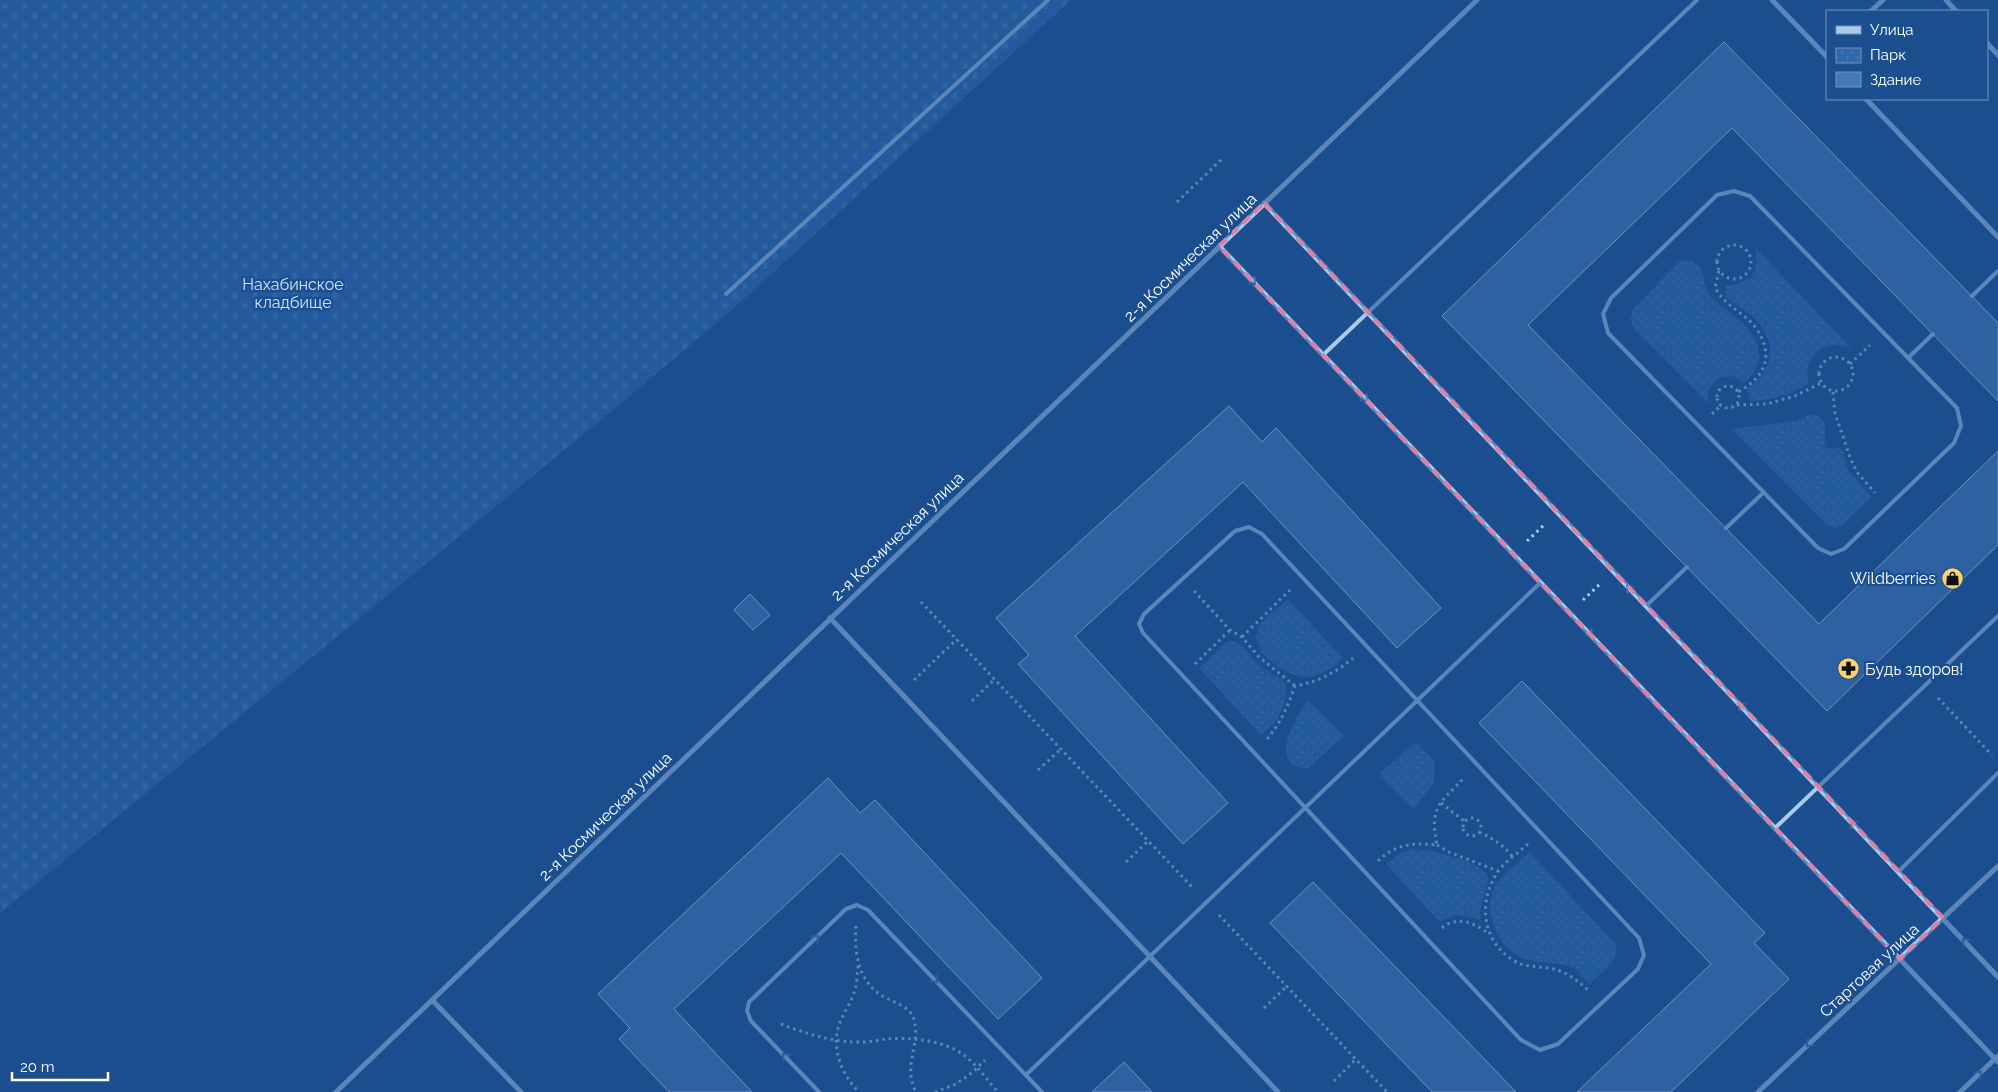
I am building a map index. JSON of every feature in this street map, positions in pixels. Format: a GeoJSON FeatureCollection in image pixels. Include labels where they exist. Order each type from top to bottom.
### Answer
{"type":"FeatureCollection","features":[{"type":"Feature","properties":{"kind":"street","name":"2-я Космическая улица"},"geometry":{"type":"LineString","coordinates":[[336,1092],[1477,0]]}},
{"type":"Feature","properties":{"kind":"street"},"geometry":{"type":"LineString","coordinates":[[1772,0],[1826,55]]}},
{"type":"Feature","properties":{"kind":"street"},"geometry":{"type":"LineString","coordinates":[[1872,10],[1883,0]]}},
{"type":"Feature","properties":{"kind":"street"},"geometry":{"type":"LineString","coordinates":[[1946,0],[1955,10]]}},
{"type":"Feature","properties":{"kind":"street"},"geometry":{"type":"LineString","coordinates":[[1988,44],[1998,55]]}},
{"type":"Feature","properties":{"kind":"street"},"geometry":{"type":"LineString","coordinates":[[1867,100],[1998,236]]}},
{"type":"Feature","properties":{"kind":"street"},"geometry":{"type":"LineString","coordinates":[[1264,203],[1998,976]]}},
{"type":"Feature","properties":{"kind":"street"},"geometry":{"type":"LineString","coordinates":[[1219,246],[1997,1059],[1960,1092]]}},
{"type":"Feature","properties":{"kind":"street"},"geometry":{"type":"LineString","coordinates":[[830,618],[1278,1092]]}},
{"type":"Feature","properties":{"kind":"street","name":"Стартовая улица"},"geometry":{"type":"LineString","coordinates":[[1758,1092],[1998,866]]}},
{"type":"Feature","properties":{"kind":"street"},"geometry":{"type":"LineString","coordinates":[[432,1000],[521,1092]]}},
{"type":"Feature","properties":{"kind":"lane"},"geometry":{"type":"LineString","coordinates":[[726,294],[1048,0]]}},
{"type":"Feature","properties":{"kind":"lane"},"geometry":{"type":"LineString","coordinates":[[1323,355],[1697,0]]}},
{"type":"Feature","properties":{"kind":"lane"},"geometry":{"type":"LineString","coordinates":[[1734,190],[1750,196],[1883,333],[1956,408],[1961,426],[1954,443],[1844,549],[1831,554],[1818,548],[1608,333],[1603,314],[1611,298],[1717,195],[1734,190]]}},
{"type":"Feature","properties":{"kind":"lane"},"geometry":{"type":"LineString","coordinates":[[1972,296],[1998,271]]}},
{"type":"Feature","properties":{"kind":"lane"},"geometry":{"type":"LineString","coordinates":[[1908,358],[1933,334]]}},
{"type":"Feature","properties":{"kind":"lane"},"geometry":{"type":"LineString","coordinates":[[1726,528],[1764,492]]}},
{"type":"Feature","properties":{"kind":"lane"},"geometry":{"type":"LineString","coordinates":[[1249,527],[1262,534],[1639,938],[1644,955],[1638,969],[1558,1044],[1540,1050],[1521,1040],[1143,633],[1139,624],[1144,614],[1183,579],[1236,531],[1249,527]]}},
{"type":"Feature","properties":{"kind":"lane"},"geometry":{"type":"LineString","coordinates":[[1646,606],[1687,566]]}},
{"type":"Feature","properties":{"kind":"lane"},"geometry":{"type":"LineString","coordinates":[[1026,1075],[1540,582]]}},
{"type":"Feature","properties":{"kind":"lane"},"geometry":{"type":"LineString","coordinates":[[1775,828],[1998,616]]}},
{"type":"Feature","properties":{"kind":"lane"},"geometry":{"type":"LineString","coordinates":[[1899,871],[1998,773]]}},
{"type":"Feature","properties":{"kind":"lane"},"geometry":{"type":"LineString","coordinates":[[819,1092],[752,1020],[747,1011],[749,1002],[846,909],[857,905],[868,910],[1042,1092]]}},
{"type":"Feature","properties":{"kind":"path"},"geometry":{"type":"LineString","coordinates":[[1177,202],[1222,159]]}},
{"type":"Feature","properties":{"kind":"path"},"geometry":{"type":"LineString","coordinates":[[1719,271],[1731,279],[1740,278],[1748,272],[1752,264],[1750,254],[1742,246],[1732,244],[1723,248],[1717,257],[1719,271],[1715,287],[1719,297],[1755,328],[1763,342],[1767,355],[1765,366],[1760,376],[1751,385],[1738,392]]}},
{"type":"Feature","properties":{"kind":"path"},"geometry":{"type":"LineString","coordinates":[[1850,364],[1883,333]]}},
{"type":"Feature","properties":{"kind":"path"},"geometry":{"type":"LineString","coordinates":[[1835,357],[1845,359],[1850,364],[1854,376],[1850,385],[1842,391],[1833,392],[1826,389],[1821,383],[1820,369],[1825,361],[1835,357]]}},
{"type":"Feature","properties":{"kind":"path"},"geometry":{"type":"LineString","coordinates":[[1737,405],[1740,399],[1738,392],[1731,386],[1723,388],[1718,394],[1721,406],[1726,408],[1737,405],[1767,404],[1796,396],[1821,383]]}},
{"type":"Feature","properties":{"kind":"path"},"geometry":{"type":"LineString","coordinates":[[1833,392],[1835,413],[1857,472],[1887,507]]}},
{"type":"Feature","properties":{"kind":"path"},"geometry":{"type":"LineString","coordinates":[[1513,554],[1557,512]]}},
{"type":"Feature","properties":{"kind":"path"},"geometry":{"type":"LineString","coordinates":[[1569,613],[1613,571]]}},
{"type":"Feature","properties":{"kind":"path"},"geometry":{"type":"LineString","coordinates":[[1242,637],[1303,578]]}},
{"type":"Feature","properties":{"kind":"path"},"geometry":{"type":"LineString","coordinates":[[1183,579],[1230,630],[1242,637],[1258,657],[1295,686],[1313,683],[1327,677],[1367,646]]}},
{"type":"Feature","properties":{"kind":"path"},"geometry":{"type":"LineString","coordinates":[[921,602],[1387,1092]]}},
{"type":"Feature","properties":{"kind":"path"},"geometry":{"type":"LineString","coordinates":[[1182,676],[1230,630]]}},
{"type":"Feature","properties":{"kind":"path"},"geometry":{"type":"LineString","coordinates":[[901,693],[957,640]]}},
{"type":"Feature","properties":{"kind":"path"},"geometry":{"type":"LineString","coordinates":[[972,700],[995,679]]}},
{"type":"Feature","properties":{"kind":"path"},"geometry":{"type":"LineString","coordinates":[[1925,685],[1998,761]]}},
{"type":"Feature","properties":{"kind":"path"},"geometry":{"type":"LineString","coordinates":[[1255,754],[1278,726],[1295,686]]}},
{"type":"Feature","properties":{"kind":"path"},"geometry":{"type":"LineString","coordinates":[[1038,770],[1061,749]]}},
{"type":"Feature","properties":{"kind":"path"},"geometry":{"type":"LineString","coordinates":[[1437,845],[1434,820],[1437,807],[1477,764]]}},
{"type":"Feature","properties":{"kind":"path"},"geometry":{"type":"LineString","coordinates":[[1440,803],[1464,821]]}},
{"type":"Feature","properties":{"kind":"path"},"geometry":{"type":"LineString","coordinates":[[1470,817],[1477,819],[1481,825],[1479,832],[1475,835],[1466,834],[1462,826],[1464,821],[1470,817]]}},
{"type":"Feature","properties":{"kind":"path"},"geometry":{"type":"LineString","coordinates":[[1479,832],[1495,839],[1514,857]]}},
{"type":"Feature","properties":{"kind":"path"},"geometry":{"type":"LineString","coordinates":[[1541,832],[1498,871],[1492,881],[1485,902],[1485,921],[1489,933],[1501,950],[1514,961],[1534,967],[1557,969],[1574,977],[1602,1003]]}},
{"type":"Feature","properties":{"kind":"path"},"geometry":{"type":"LineString","coordinates":[[1126,862],[1148,840]]}},
{"type":"Feature","properties":{"kind":"path"},"geometry":{"type":"LineString","coordinates":[[1366,873],[1383,857],[1398,847],[1414,843],[1437,845],[1449,852],[1498,871]]}},
{"type":"Feature","properties":{"kind":"path"},"geometry":{"type":"LineString","coordinates":[[857,905],[855,937],[858,965],[854,992],[838,1027],[837,1040],[838,1060],[848,1081],[858,1092]]}},
{"type":"Feature","properties":{"kind":"path"},"geometry":{"type":"LineString","coordinates":[[1428,940],[1448,923],[1462,921],[1476,925],[1489,933]]}},
{"type":"Feature","properties":{"kind":"path"},"geometry":{"type":"LineString","coordinates":[[858,965],[868,984],[886,998],[903,1006],[914,1018],[916,1040],[910,1061],[911,1083],[916,1092]]}},
{"type":"Feature","properties":{"kind":"path"},"geometry":{"type":"LineString","coordinates":[[1264,1008],[1287,986]]}},
{"type":"Feature","properties":{"kind":"path"},"geometry":{"type":"LineString","coordinates":[[747,1011],[805,1032],[837,1040],[864,1042],[887,1039],[916,1040],[938,1044],[960,1052],[978,1067],[998,1092]]}},
{"type":"Feature","properties":{"kind":"path"},"geometry":{"type":"LineString","coordinates":[[935,1092],[956,1084],[978,1067],[998,1047]]}},
{"type":"Feature","properties":{"kind":"path"},"geometry":{"type":"LineString","coordinates":[[1334,1081],[1356,1060]]}},
{"type":"Feature","properties":{"kind":"highlighted area"},"geometry":{"type":"Polygon","coordinates":[[[1264,203],[1943,918],[1900,959],[1219,246],[1264,203]]]}},
{"type":"Feature","properties":{"kind":"green space","name":"Нахабинское кладбище"},"geometry":{"type":"Polygon","coordinates":[[[0,0],[1071,0],[733,309],[601,420],[0,913],[0,0]]]}},
{"type":"Feature","properties":{"kind":"green space"},"geometry":{"type":"Polygon","coordinates":[[[1755,247],[1851,348],[1836,345],[1821,349],[1809,364],[1809,384],[1780,396],[1750,401],[1747,389],[1763,373],[1768,364],[1769,345],[1767,336],[1753,317],[1727,298],[1726,286],[1742,282],[1752,275],[1756,263],[1755,247]]]}},
{"type":"Feature","properties":{"kind":"green space"},"geometry":{"type":"Polygon","coordinates":[[[1689,260],[1700,268],[1709,294],[1749,330],[1755,338],[1758,347],[1758,365],[1753,374],[1744,383],[1734,376],[1718,378],[1708,391],[1708,403],[1634,329],[1630,318],[1634,308],[1679,262],[1689,260]]]}},
{"type":"Feature","properties":{"kind":"green space"},"geometry":{"type":"Polygon","coordinates":[[[1811,414],[1817,415],[1825,424],[1825,446],[1829,449],[1839,448],[1843,450],[1847,469],[1871,497],[1841,526],[1835,528],[1827,525],[1732,429],[1796,421],[1811,414]]]}},
{"type":"Feature","properties":{"kind":"green space"},"geometry":{"type":"Polygon","coordinates":[[[1288,599],[1343,658],[1322,673],[1306,677],[1289,673],[1271,661],[1259,646],[1256,637],[1260,625],[1288,599]]]}},
{"type":"Feature","properties":{"kind":"green space"},"geometry":{"type":"Polygon","coordinates":[[[1233,641],[1247,651],[1258,664],[1281,679],[1287,688],[1279,715],[1275,722],[1261,735],[1199,668],[1226,642],[1233,641]]]}},
{"type":"Feature","properties":{"kind":"green space"},"geometry":{"type":"Polygon","coordinates":[[[1308,700],[1344,736],[1307,769],[1295,765],[1288,759],[1286,750],[1291,729],[1308,700]]]}},
{"type":"Feature","properties":{"kind":"green space"},"geometry":{"type":"Polygon","coordinates":[[[1416,742],[1435,762],[1434,783],[1414,809],[1379,774],[1416,742]]]}},
{"type":"Feature","properties":{"kind":"green space"},"geometry":{"type":"Polygon","coordinates":[[[1412,849],[1453,857],[1475,865],[1483,871],[1488,880],[1481,908],[1481,921],[1470,917],[1455,916],[1440,922],[1386,864],[1401,853],[1412,849]]]}},
{"type":"Feature","properties":{"kind":"green space"},"geometry":{"type":"Polygon","coordinates":[[[1530,852],[1616,945],[1615,957],[1612,962],[1589,984],[1573,968],[1520,957],[1503,943],[1497,934],[1490,912],[1490,901],[1493,891],[1498,881],[1509,869],[1530,852]]]}},
{"type":"Feature","properties":{"kind":"building"},"geometry":{"type":"Polygon","coordinates":[[[1724,42],[1998,323],[1998,401],[1732,128],[1528,325],[1819,624],[1998,451],[1998,545],[1827,711],[1442,316],[1724,42]]]}},
{"type":"Feature","properties":{"kind":"building"},"geometry":{"type":"Polygon","coordinates":[[[1229,406],[1262,442],[1276,428],[1441,608],[1397,648],[1243,482],[1075,636],[1228,803],[1183,844],[1018,664],[1029,655],[996,618],[1229,406]]]}},
{"type":"Feature","properties":{"kind":"building"},"geometry":{"type":"Polygon","coordinates":[[[750,594],[770,615],[753,630],[734,610],[750,594]]]}},
{"type":"Feature","properties":{"kind":"building"},"geometry":{"type":"Polygon","coordinates":[[[1522,681],[1765,933],[1754,943],[1789,979],[1671,1092],[1577,1092],[1711,964],[1479,723],[1522,681]]]}},
{"type":"Feature","properties":{"kind":"building"},"geometry":{"type":"Polygon","coordinates":[[[828,778],[860,813],[875,800],[1042,978],[998,1019],[841,853],[674,1009],[752,1092],[669,1092],[619,1039],[630,1028],[598,994],[828,778]]]}},
{"type":"Feature","properties":{"kind":"building"},"geometry":{"type":"Polygon","coordinates":[[[1313,882],[1516,1092],[1432,1092],[1270,923],[1313,882]]]}},
{"type":"Feature","properties":{"kind":"building"},"geometry":{"type":"Polygon","coordinates":[[[1124,1062],[1152,1092],[1092,1092],[1124,1062]]]}},
{"type":"Feature","properties":{"kind":"place","name":"Wildberries"},"geometry":{"type":"Point","coordinates":[1952,578]}},
{"type":"Feature","properties":{"kind":"place","name":"Будь здоров!"},"geometry":{"type":"Point","coordinates":[1849,669]}}]}
